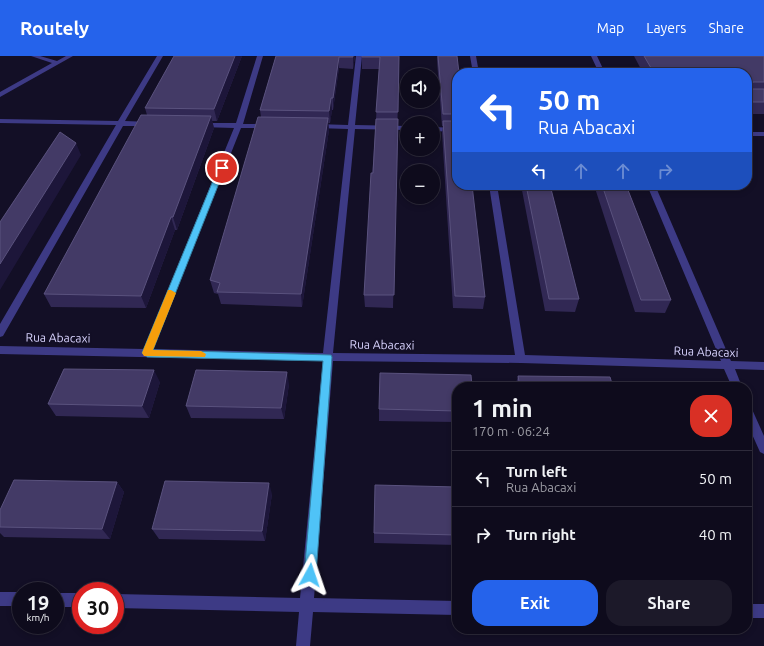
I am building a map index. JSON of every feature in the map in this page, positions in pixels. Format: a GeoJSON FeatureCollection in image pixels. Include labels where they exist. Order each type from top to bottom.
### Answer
{"type":"FeatureCollection","features":[{"type":"Feature","properties":{"kind":"street"},"geometry":{"type":"LineString","coordinates":[[34,56],[57,63]]}},
{"type":"Feature","properties":{"kind":"street"},"geometry":{"type":"LineString","coordinates":[[0,95],[70,56]]}},
{"type":"Feature","properties":{"kind":"street"},"geometry":{"type":"LineString","coordinates":[[0,333],[160,56]]}},
{"type":"Feature","properties":{"kind":"street"},"geometry":{"type":"LineString","coordinates":[[147,353],[239,125],[260,56]]}},
{"type":"Feature","properties":{"kind":"street"},"geometry":{"type":"LineString","coordinates":[[303,646],[328,357],[351,127],[360,56]]}},
{"type":"Feature","properties":{"kind":"street"},"geometry":{"type":"LineString","coordinates":[[473,56],[475,68]]}},
{"type":"Feature","properties":{"kind":"street"},"geometry":{"type":"LineString","coordinates":[[594,56],[600,68]]}},
{"type":"Feature","properties":{"kind":"street"},"geometry":{"type":"LineString","coordinates":[[0,121],[159,124]]}},
{"type":"Feature","properties":{"kind":"street"},"geometry":{"type":"LineString","coordinates":[[191,124],[276,126]]}},
{"type":"Feature","properties":{"kind":"street"},"geometry":{"type":"LineString","coordinates":[[306,126],[400,128]]}},
{"type":"Feature","properties":{"kind":"street"},"geometry":{"type":"LineString","coordinates":[[440,129],[452,130]]}},
{"type":"Feature","properties":{"kind":"street"},"geometry":{"type":"LineString","coordinates":[[752,134],[764,134]]}},
{"type":"Feature","properties":{"kind":"street"},"geometry":{"type":"LineString","coordinates":[[494,190],[521,359]]}},
{"type":"Feature","properties":{"kind":"street"},"geometry":{"type":"LineString","coordinates":[[653,190],[735,382]]}},
{"type":"Feature","properties":{"kind":"street","name":"Rua Abacaxi"},"geometry":{"type":"LineString","coordinates":[[0,350],[328,357],[521,359],[764,366]]}},
{"type":"Feature","properties":{"kind":"street"},"geometry":{"type":"LineString","coordinates":[[752,421],[764,449]]}},
{"type":"Feature","properties":{"kind":"street"},"geometry":{"type":"LineString","coordinates":[[0,598],[12,599]]}},
{"type":"Feature","properties":{"kind":"street"},"geometry":{"type":"LineString","coordinates":[[124,601],[452,608]]}},
{"type":"Feature","properties":{"kind":"street"},"geometry":{"type":"LineString","coordinates":[[752,611],[764,611]]}},
{"type":"Feature","properties":{"kind":"building"},"geometry":{"type":"Polygon","coordinates":[[[174,56],[235,56],[214,109],[145,108],[174,56]]]}},
{"type":"Feature","properties":{"kind":"building"},"geometry":{"type":"Polygon","coordinates":[[[276,56],[353,57],[339,57],[333,98],[331,98],[329,111],[260,110],[276,56]]]}},
{"type":"Feature","properties":{"kind":"building"},"geometry":{"type":"Polygon","coordinates":[[[362,56],[399,56],[398,112],[376,112],[380,57],[362,56]]]}},
{"type":"Feature","properties":{"kind":"building"},"geometry":{"type":"Polygon","coordinates":[[[438,56],[457,56],[458,68],[452,68],[452,114],[443,114],[438,56]]]}},
{"type":"Feature","properties":{"kind":"building"},"geometry":{"type":"Polygon","coordinates":[[[644,56],[764,56],[764,82],[753,82],[752,84],[752,68],[651,68],[644,56]]]}},
{"type":"Feature","properties":{"kind":"building"},"geometry":{"type":"Polygon","coordinates":[[[752,88],[764,89],[764,102],[752,102],[752,88]]]}},
{"type":"Feature","properties":{"kind":"building"},"geometry":{"type":"Polygon","coordinates":[[[141,115],[211,116],[141,296],[44,294],[141,115]]]}},
{"type":"Feature","properties":{"kind":"building"},"geometry":{"type":"Polygon","coordinates":[[[258,117],[328,118],[301,294],[217,292],[220,283],[210,280],[258,117]]]}},
{"type":"Feature","properties":{"kind":"building"},"geometry":{"type":"Polygon","coordinates":[[[376,119],[398,119],[394,295],[364,295],[371,173],[373,173],[376,119]]]}},
{"type":"Feature","properties":{"kind":"building"},"geometry":{"type":"Polygon","coordinates":[[[443,121],[452,121],[452,190],[473,190],[485,297],[455,296],[443,121]]]}},
{"type":"Feature","properties":{"kind":"building"},"geometry":{"type":"Polygon","coordinates":[[[60,132],[76,143],[0,264],[0,222],[60,132]]]}},
{"type":"Feature","properties":{"kind":"building"},"geometry":{"type":"Polygon","coordinates":[[[527,190],[551,190],[579,299],[549,299],[527,190]]]}},
{"type":"Feature","properties":{"kind":"building"},"geometry":{"type":"Polygon","coordinates":[[[604,190],[628,190],[671,300],[641,300],[604,190]]]}},
{"type":"Feature","properties":{"kind":"building"},"geometry":{"type":"Polygon","coordinates":[[[64,369],[154,370],[142,406],[48,404],[64,369]]]}},
{"type":"Feature","properties":{"kind":"building"},"geometry":{"type":"Polygon","coordinates":[[[196,370],[287,372],[281,408],[186,406],[196,370]]]}},
{"type":"Feature","properties":{"kind":"building"},"geometry":{"type":"Polygon","coordinates":[[[380,373],[471,375],[472,382],[452,382],[452,411],[379,409],[380,373]]]}},
{"type":"Feature","properties":{"kind":"building"},"geometry":{"type":"Polygon","coordinates":[[[518,376],[610,377],[612,382],[519,382],[518,376]]]}},
{"type":"Feature","properties":{"kind":"building"},"geometry":{"type":"Polygon","coordinates":[[[14,480],[117,482],[102,529],[0,527],[0,510],[14,480]]]}},
{"type":"Feature","properties":{"kind":"building"},"geometry":{"type":"Polygon","coordinates":[[[165,481],[269,483],[262,531],[152,529],[165,481]]]}},
{"type":"Feature","properties":{"kind":"building"},"geometry":{"type":"Polygon","coordinates":[[[375,485],[452,487],[452,535],[374,533],[375,485]]]}},
{"type":"Feature","properties":{"kind":"slow traffic"},"geometry":{"type":"LineString","coordinates":[[171,293],[147,353],[201,354]]}},
{"type":"Feature","properties":{"kind":"route"},"geometry":{"type":"LineString","coordinates":[[222,168],[147,353],[328,357],[310,575]]}}]}
